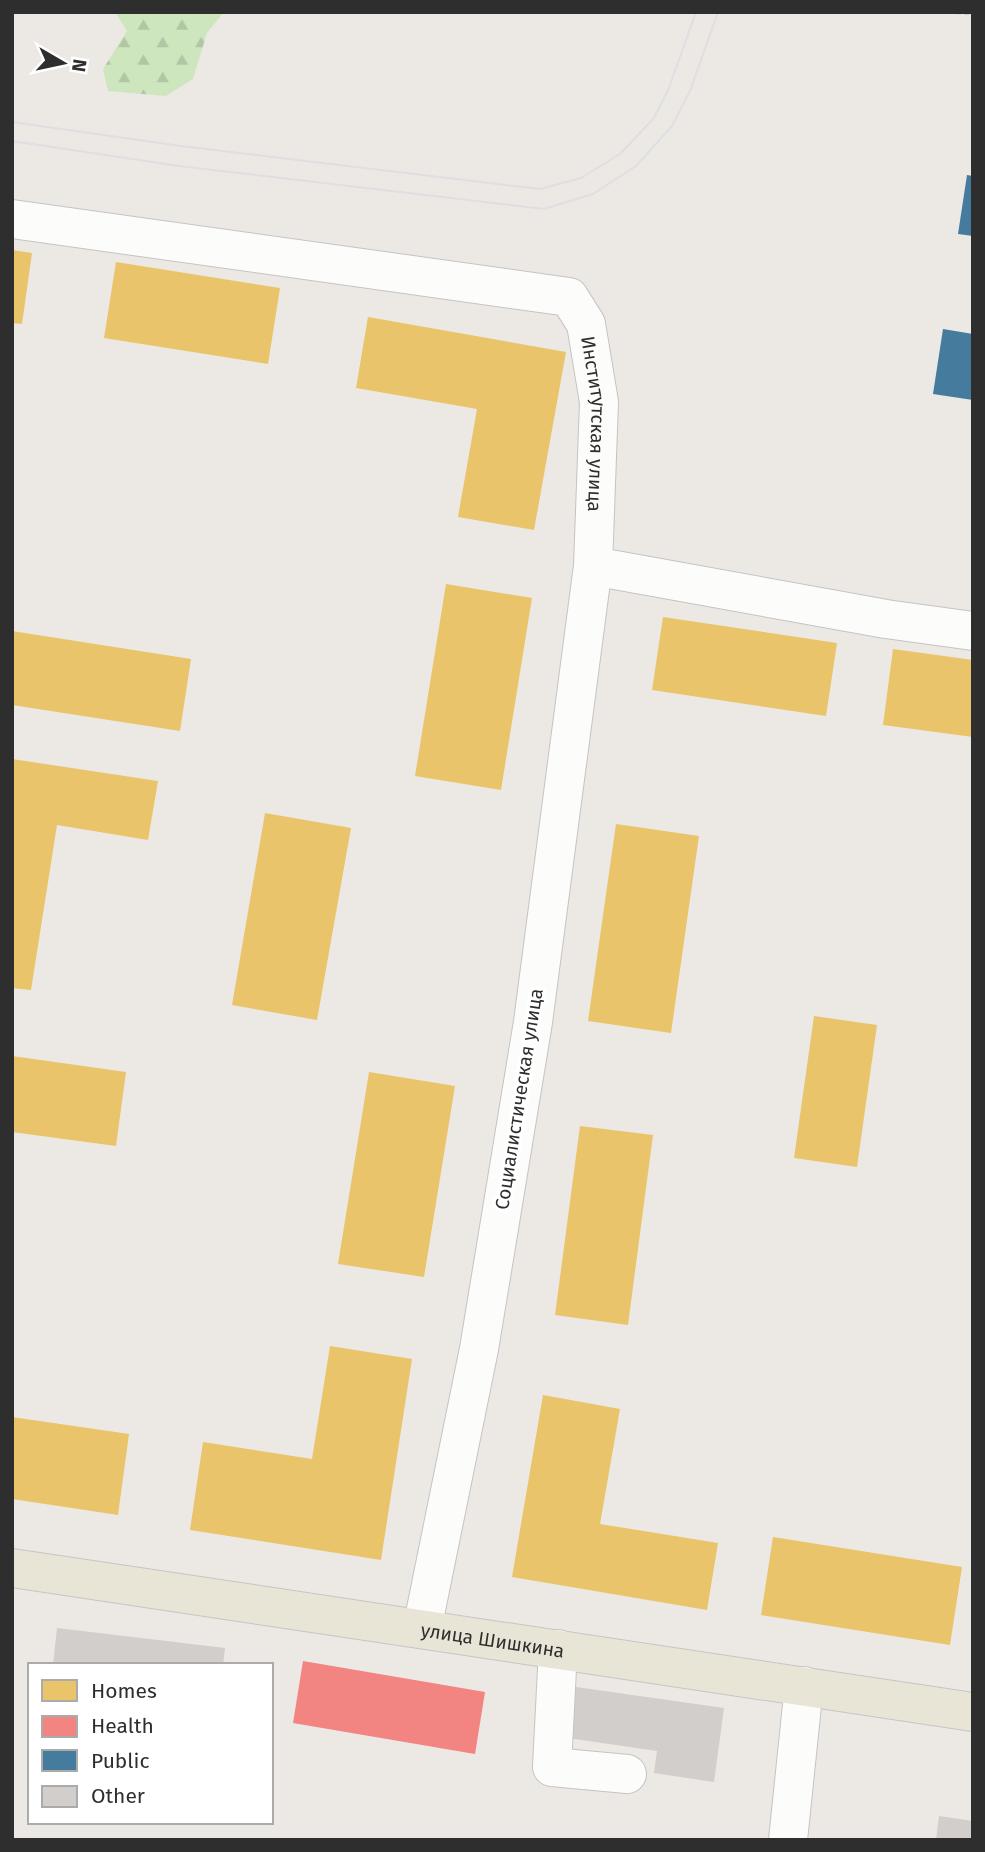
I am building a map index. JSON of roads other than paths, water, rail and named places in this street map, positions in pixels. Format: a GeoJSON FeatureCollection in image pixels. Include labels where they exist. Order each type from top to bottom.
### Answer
{"type":"FeatureCollection","features":[{"type":"Feature","properties":{"kind":"main road","name":"улица Шишкина"},"geometry":{"type":"LineString","coordinates":[[12,1568],[973,1712]]}},
{"type":"Feature","properties":{"kind":"street","name":"Институтская улица"},"geometry":{"type":"LineString","coordinates":[[12,219],[569,297],[586,324],[599,402],[593,566]]}},
{"type":"Feature","properties":{"kind":"street"},"geometry":{"type":"LineString","coordinates":[[593,566],[973,631]]}},
{"type":"Feature","properties":{"kind":"street","name":"Социалистическая улица"},"geometry":{"type":"LineString","coordinates":[[422,1629],[479,1349],[533,1022],[593,566]]}},
{"type":"Feature","properties":{"kind":"street"},"geometry":{"type":"LineString","coordinates":[[558,1649],[552,1767],[627,1774]]}},
{"type":"Feature","properties":{"kind":"street"},"geometry":{"type":"LineString","coordinates":[[788,1840],[804,1686]]}},
{"type":"Feature","properties":{"kind":"tram line"},"geometry":{"type":"LineString","coordinates":[[12,122],[181,146],[540,189],[581,178],[620,154],[654,118],[669,88],[696,12]]}},
{"type":"Feature","properties":{"kind":"tram line"},"geometry":{"type":"LineString","coordinates":[[12,141],[179,166],[544,209],[593,194],[636,166],[672,126],[690,91],[718,12]]}}]}
